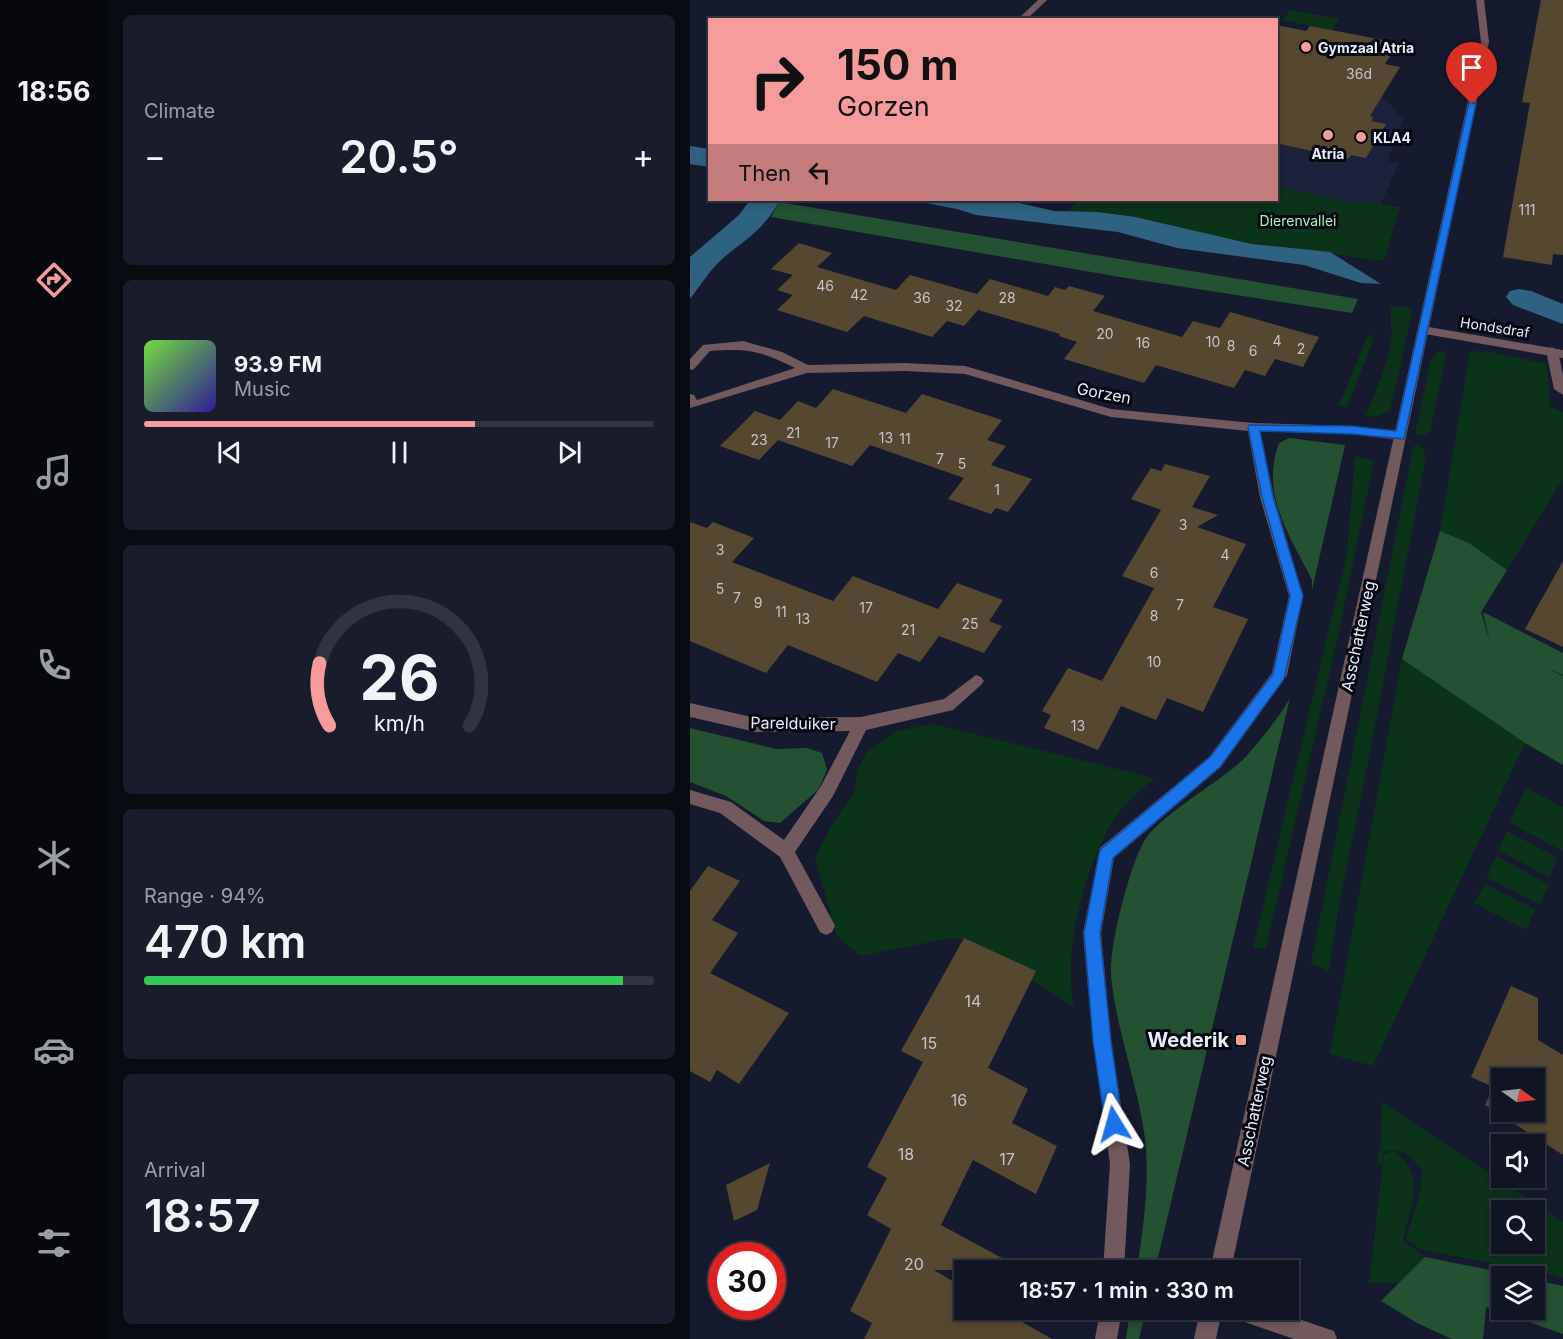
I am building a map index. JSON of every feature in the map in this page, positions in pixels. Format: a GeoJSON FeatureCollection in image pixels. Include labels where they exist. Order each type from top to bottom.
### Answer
{"type":"FeatureCollection","features":[{"type":"Feature","properties":{"kind":"street"},"geometry":{"type":"LineString","coordinates":[[1023,18],[1042,0]]}},
{"type":"Feature","properties":{"kind":"street","name":"Asschatterweg"},"geometry":{"type":"LineString","coordinates":[[1222,1260],[1485,42],[1480,0]]}},
{"type":"Feature","properties":{"kind":"street","name":"Hondsdraf"},"geometry":{"type":"LineString","coordinates":[[1423,330],[1557,353]]}},
{"type":"Feature","properties":{"kind":"street","name":"Gorzen"},"geometry":{"type":"LineString","coordinates":[[690,366],[707,348],[744,345],[778,356],[806,369]]}},
{"type":"Feature","properties":{"kind":"street"},"geometry":{"type":"LineString","coordinates":[[1557,353],[1560,389],[1563,391]]}},
{"type":"Feature","properties":{"kind":"street","name":"Gorzen"},"geometry":{"type":"LineString","coordinates":[[691,404],[806,369],[905,367],[965,370],[1111,413],[1253,427],[1351,430],[1400,436]]}},
{"type":"Feature","properties":{"kind":"street"},"geometry":{"type":"LineString","coordinates":[[1115,1260],[1120,1164],[1102,1041],[1092,933],[1106,854],[1215,762],[1279,675],[1296,596],[1268,497],[1253,427]]}},
{"type":"Feature","properties":{"kind":"street","name":"Parelduiker"},"geometry":{"type":"LineString","coordinates":[[690,710],[756,725],[861,724],[948,705],[976,681]]}},
{"type":"Feature","properties":{"kind":"street","name":"Parelduiker"},"geometry":{"type":"LineString","coordinates":[[786,851],[827,791],[861,724]]}},
{"type":"Feature","properties":{"kind":"street"},"geometry":{"type":"LineString","coordinates":[[690,797],[725,807],[786,851],[826,926]]}},
{"type":"Feature","properties":{"kind":"street"},"geometry":{"type":"LineString","coordinates":[[1106,1339],[1109,1320]]}},
{"type":"Feature","properties":{"kind":"street"},"geometry":{"type":"LineString","coordinates":[[1205,1339],[1209,1320]]}},
{"type":"Feature","properties":{"kind":"street"},"geometry":{"type":"LineString","coordinates":[[1270,1320],[1326,1339]]}},
{"type":"Feature","properties":{"kind":"shaded area"},"geometry":{"type":"Polygon","coordinates":[[[1278,79],[1307,82],[1384,98],[1403,119],[1387,161],[1399,163],[1381,204],[1364,201],[1360,205],[1278,186],[1278,79]]]}},
{"type":"Feature","properties":{"kind":"shaded area"},"geometry":{"type":"Polygon","coordinates":[[[690,146],[708,149],[708,167],[690,164],[690,146]]]}},
{"type":"Feature","properties":{"kind":"shaded area"},"geometry":{"type":"Polygon","coordinates":[[[749,201],[779,201],[766,221],[707,275],[690,299],[690,257],[739,215],[749,201]]]}},
{"type":"Feature","properties":{"kind":"shaded area"},"geometry":{"type":"Polygon","coordinates":[[[915,201],[1010,201],[1054,211],[1097,212],[1135,217],[1252,244],[1330,252],[1381,284],[1361,283],[1304,265],[1177,248],[1118,232],[976,215],[915,201]]]}},
{"type":"Feature","properties":{"kind":"shaded area"},"geometry":{"type":"Polygon","coordinates":[[[1519,289],[1531,291],[1563,304],[1563,324],[1513,305],[1506,297],[1510,291],[1519,289]]]}},
{"type":"Feature","properties":{"kind":"green space"},"geometry":{"type":"Polygon","coordinates":[[[1291,10],[1339,19],[1332,30],[1282,20],[1291,10]]]}},
{"type":"Feature","properties":{"kind":"green space","name":"Dierenvallei"},"geometry":{"type":"Polygon","coordinates":[[[1278,186],[1360,205],[1363,201],[1400,207],[1384,261],[1258,244],[1068,211],[1078,201],[1278,201],[1278,186]]]}},
{"type":"Feature","properties":{"kind":"green space"},"geometry":{"type":"Polygon","coordinates":[[[779,202],[1358,299],[1352,313],[1120,277],[771,217],[779,202]]]}},
{"type":"Feature","properties":{"kind":"green space"},"geometry":{"type":"Polygon","coordinates":[[[1400,306],[1413,309],[1390,411],[1374,417],[1366,416],[1389,351],[1391,308],[1400,306]]]}},
{"type":"Feature","properties":{"kind":"green space"},"geometry":{"type":"Polygon","coordinates":[[[1368,335],[1372,335],[1373,341],[1347,407],[1339,405],[1368,335]]]}},
{"type":"Feature","properties":{"kind":"green space"},"geometry":{"type":"Polygon","coordinates":[[[1445,351],[1446,356],[1430,432],[1423,435],[1415,434],[1431,360],[1438,352],[1445,351]]]}},
{"type":"Feature","properties":{"kind":"green space"},"geometry":{"type":"Polygon","coordinates":[[[1470,351],[1491,352],[1547,364],[1550,406],[1563,412],[1563,479],[1507,570],[1469,543],[1440,531],[1470,351]]]}},
{"type":"Feature","properties":{"kind":"green space"},"geometry":{"type":"Polygon","coordinates":[[[1289,438],[1345,445],[1312,590],[1312,580],[1287,531],[1275,497],[1274,462],[1279,443],[1289,438]]]}},
{"type":"Feature","properties":{"kind":"green space"},"geometry":{"type":"Polygon","coordinates":[[[1417,444],[1422,447],[1426,457],[1340,899],[1329,971],[1311,963],[1413,448],[1417,444]]]}},
{"type":"Feature","properties":{"kind":"green space"},"geometry":{"type":"Polygon","coordinates":[[[1355,456],[1374,461],[1338,636],[1266,948],[1253,948],[1347,553],[1355,456]]]}},
{"type":"Feature","properties":{"kind":"green space"},"geometry":{"type":"Polygon","coordinates":[[[1440,531],[1469,543],[1507,570],[1481,612],[1490,642],[1483,612],[1563,653],[1563,675],[1544,667],[1563,676],[1563,765],[1525,743],[1402,659],[1440,531]]]}},
{"type":"Feature","properties":{"kind":"green space"},"geometry":{"type":"Polygon","coordinates":[[[1402,659],[1525,743],[1373,1066],[1330,1054],[1402,659]]]}},
{"type":"Feature","properties":{"kind":"green space"},"geometry":{"type":"Polygon","coordinates":[[[1290,698],[1157,1260],[1138,1260],[1147,1172],[1145,1139],[1117,1016],[1111,975],[1113,946],[1121,908],[1138,855],[1150,834],[1172,813],[1243,759],[1290,698]]]}},
{"type":"Feature","properties":{"kind":"green space"},"geometry":{"type":"Polygon","coordinates":[[[933,724],[1155,778],[1117,815],[1093,862],[1073,936],[1071,985],[1074,1007],[966,939],[947,939],[860,956],[837,936],[815,859],[829,829],[855,791],[857,772],[866,752],[897,731],[933,724]]]}},
{"type":"Feature","properties":{"kind":"green space"},"geometry":{"type":"Polygon","coordinates":[[[690,728],[776,749],[807,748],[822,753],[827,770],[818,790],[780,823],[764,821],[726,796],[690,782],[690,728]]]}},
{"type":"Feature","properties":{"kind":"green space"},"geometry":{"type":"Polygon","coordinates":[[[1526,788],[1563,807],[1563,851],[1510,823],[1526,788]]]}},
{"type":"Feature","properties":{"kind":"green space"},"geometry":{"type":"Polygon","coordinates":[[[1507,831],[1558,858],[1549,877],[1498,850],[1507,831]]]}},
{"type":"Feature","properties":{"kind":"green space"},"geometry":{"type":"Polygon","coordinates":[[[1497,856],[1549,885],[1540,905],[1486,877],[1497,856]]]}},
{"type":"Feature","properties":{"kind":"green space"},"geometry":{"type":"Polygon","coordinates":[[[1485,884],[1535,909],[1526,930],[1474,903],[1485,884]]]}},
{"type":"Feature","properties":{"kind":"green space"},"geometry":{"type":"Polygon","coordinates":[[[1382,1102],[1491,1174],[1491,1188],[1512,1188],[1530,1200],[1491,1200],[1491,1254],[1545,1254],[1545,1210],[1563,1222],[1563,1277],[1545,1274],[1545,1266],[1506,1266],[1422,1250],[1406,1239],[1420,1193],[1422,1170],[1410,1157],[1396,1150],[1384,1152],[1382,1164],[1377,1163],[1381,1139],[1382,1102]]]}},
{"type":"Feature","properties":{"kind":"green space"},"geometry":{"type":"Polygon","coordinates":[[[1394,1151],[1404,1160],[1413,1181],[1414,1192],[1403,1240],[1425,1257],[1491,1270],[1491,1309],[1486,1307],[1483,1339],[1452,1339],[1417,1323],[1397,1283],[1369,1283],[1384,1154],[1394,1151]]]}},
{"type":"Feature","properties":{"kind":"green space"},"geometry":{"type":"Polygon","coordinates":[[[1425,1257],[1491,1270],[1491,1309],[1486,1307],[1483,1339],[1452,1339],[1417,1323],[1381,1301],[1425,1257]]]}},
{"type":"Feature","properties":{"kind":"green space"},"geometry":{"type":"Polygon","coordinates":[[[1545,1282],[1563,1286],[1563,1334],[1523,1320],[1545,1320],[1545,1282]]]}},
{"type":"Feature","properties":{"kind":"green space"},"geometry":{"type":"Polygon","coordinates":[[[1545,1282],[1563,1286],[1563,1334],[1523,1320],[1545,1320],[1545,1282]]]}},
{"type":"Feature","properties":{"kind":"green space"},"geometry":{"type":"Polygon","coordinates":[[[1129,1320],[1144,1320],[1139,1339],[1126,1339],[1129,1320]]]}},
{"type":"Feature","properties":{"kind":"building"},"geometry":{"type":"Polygon","coordinates":[[[1541,0],[1563,0],[1563,255],[1553,254],[1552,265],[1503,257],[1530,103],[1522,102],[1541,0]]]}},
{"type":"Feature","properties":{"kind":"building"},"geometry":{"type":"Polygon","coordinates":[[[1278,25],[1306,31],[1310,26],[1399,43],[1385,64],[1400,67],[1370,116],[1373,117],[1371,121],[1386,124],[1366,158],[1351,155],[1348,159],[1278,143],[1278,25]]]}},
{"type":"Feature","properties":{"kind":"building"},"geometry":{"type":"Polygon","coordinates":[[[799,243],[832,253],[817,267],[896,290],[910,275],[977,294],[990,279],[1048,296],[1055,287],[1065,290],[1069,286],[1105,296],[1093,311],[1182,337],[1193,321],[1220,328],[1230,312],[1319,337],[1303,367],[1275,359],[1265,376],[1245,370],[1234,388],[1156,365],[1144,383],[1064,359],[1077,342],[1059,336],[1060,334],[978,310],[964,326],[947,321],[932,337],[864,316],[847,332],[777,310],[793,295],[777,290],[793,275],[771,269],[799,243]]]}},
{"type":"Feature","properties":{"kind":"building"},"geometry":{"type":"Polygon","coordinates":[[[833,389],[906,413],[922,394],[1002,420],[987,440],[1006,446],[991,465],[1032,479],[1008,512],[996,508],[991,514],[948,499],[964,478],[870,445],[852,466],[778,440],[759,460],[720,446],[755,411],[780,420],[798,401],[816,408],[833,389]]]}},
{"type":"Feature","properties":{"kind":"building"},"geometry":{"type":"Polygon","coordinates":[[[1165,464],[1210,476],[1192,507],[1218,515],[1197,527],[1246,544],[1213,607],[1248,619],[1203,712],[1167,698],[1156,720],[1121,706],[1098,750],[1044,728],[1051,715],[1042,711],[1068,668],[1102,681],[1154,588],[1122,576],[1161,510],[1131,499],[1151,468],[1161,471],[1165,464]]]}},
{"type":"Feature","properties":{"kind":"building"},"geometry":{"type":"Polygon","coordinates":[[[690,522],[707,528],[713,522],[754,538],[732,562],[833,601],[853,576],[938,609],[957,583],[1003,600],[989,621],[1002,626],[984,653],[939,636],[920,662],[898,653],[877,682],[788,645],[766,673],[690,641],[690,522]]]}},
{"type":"Feature","properties":{"kind":"building"},"geometry":{"type":"Polygon","coordinates":[[[1563,561],[1563,647],[1525,629],[1563,561]]]}},
{"type":"Feature","properties":{"kind":"building"},"geometry":{"type":"Polygon","coordinates":[[[708,866],[740,881],[712,920],[738,933],[710,973],[789,1013],[739,1084],[717,1070],[710,1082],[690,1071],[690,891],[708,866]]]}},
{"type":"Feature","properties":{"kind":"building"},"geometry":{"type":"Polygon","coordinates":[[[964,938],[1036,971],[988,1068],[1028,1089],[1012,1123],[1057,1146],[1036,1194],[973,1160],[941,1225],[1006,1260],[954,1260],[954,1270],[934,1270],[954,1282],[954,1320],[1019,1320],[1052,1339],[864,1339],[872,1323],[850,1311],[891,1229],[867,1215],[887,1178],[867,1167],[923,1062],[901,1051],[964,938]]]}},
{"type":"Feature","properties":{"kind":"building"},"geometry":{"type":"Polygon","coordinates":[[[1511,986],[1538,998],[1538,1040],[1563,1055],[1563,1155],[1545,1143],[1545,1134],[1530,1134],[1512,1122],[1545,1122],[1545,1068],[1491,1068],[1491,1086],[1471,1077],[1511,986]]]}},
{"type":"Feature","properties":{"kind":"building"},"geometry":{"type":"Polygon","coordinates":[[[1491,1092],[1491,1109],[1485,1105],[1491,1092]]]}},
{"type":"Feature","properties":{"kind":"building"},"geometry":{"type":"Polygon","coordinates":[[[770,1163],[757,1210],[734,1221],[726,1185],[770,1163]]]}},
{"type":"Feature","properties":{"kind":"place","name":"Gymzaal Atria"},"geometry":{"type":"Point","coordinates":[1306,47]}},
{"type":"Feature","properties":{"kind":"place","name":"Atria"},"geometry":{"type":"Point","coordinates":[1328,135]}},
{"type":"Feature","properties":{"kind":"place","name":"KLA4"},"geometry":{"type":"Point","coordinates":[1361,137]}},
{"type":"Feature","properties":{"kind":"place","name":"Wederik"},"geometry":{"type":"Point","coordinates":[1241,1040]}},
{"type":"Feature","properties":{"kind":"route"},"geometry":{"type":"LineString","coordinates":[[1114,1124],[1102,1041],[1092,933],[1106,854],[1215,762],[1279,675],[1296,596],[1268,497],[1253,427],[1351,430],[1400,436],[1472,104]]}}]}
